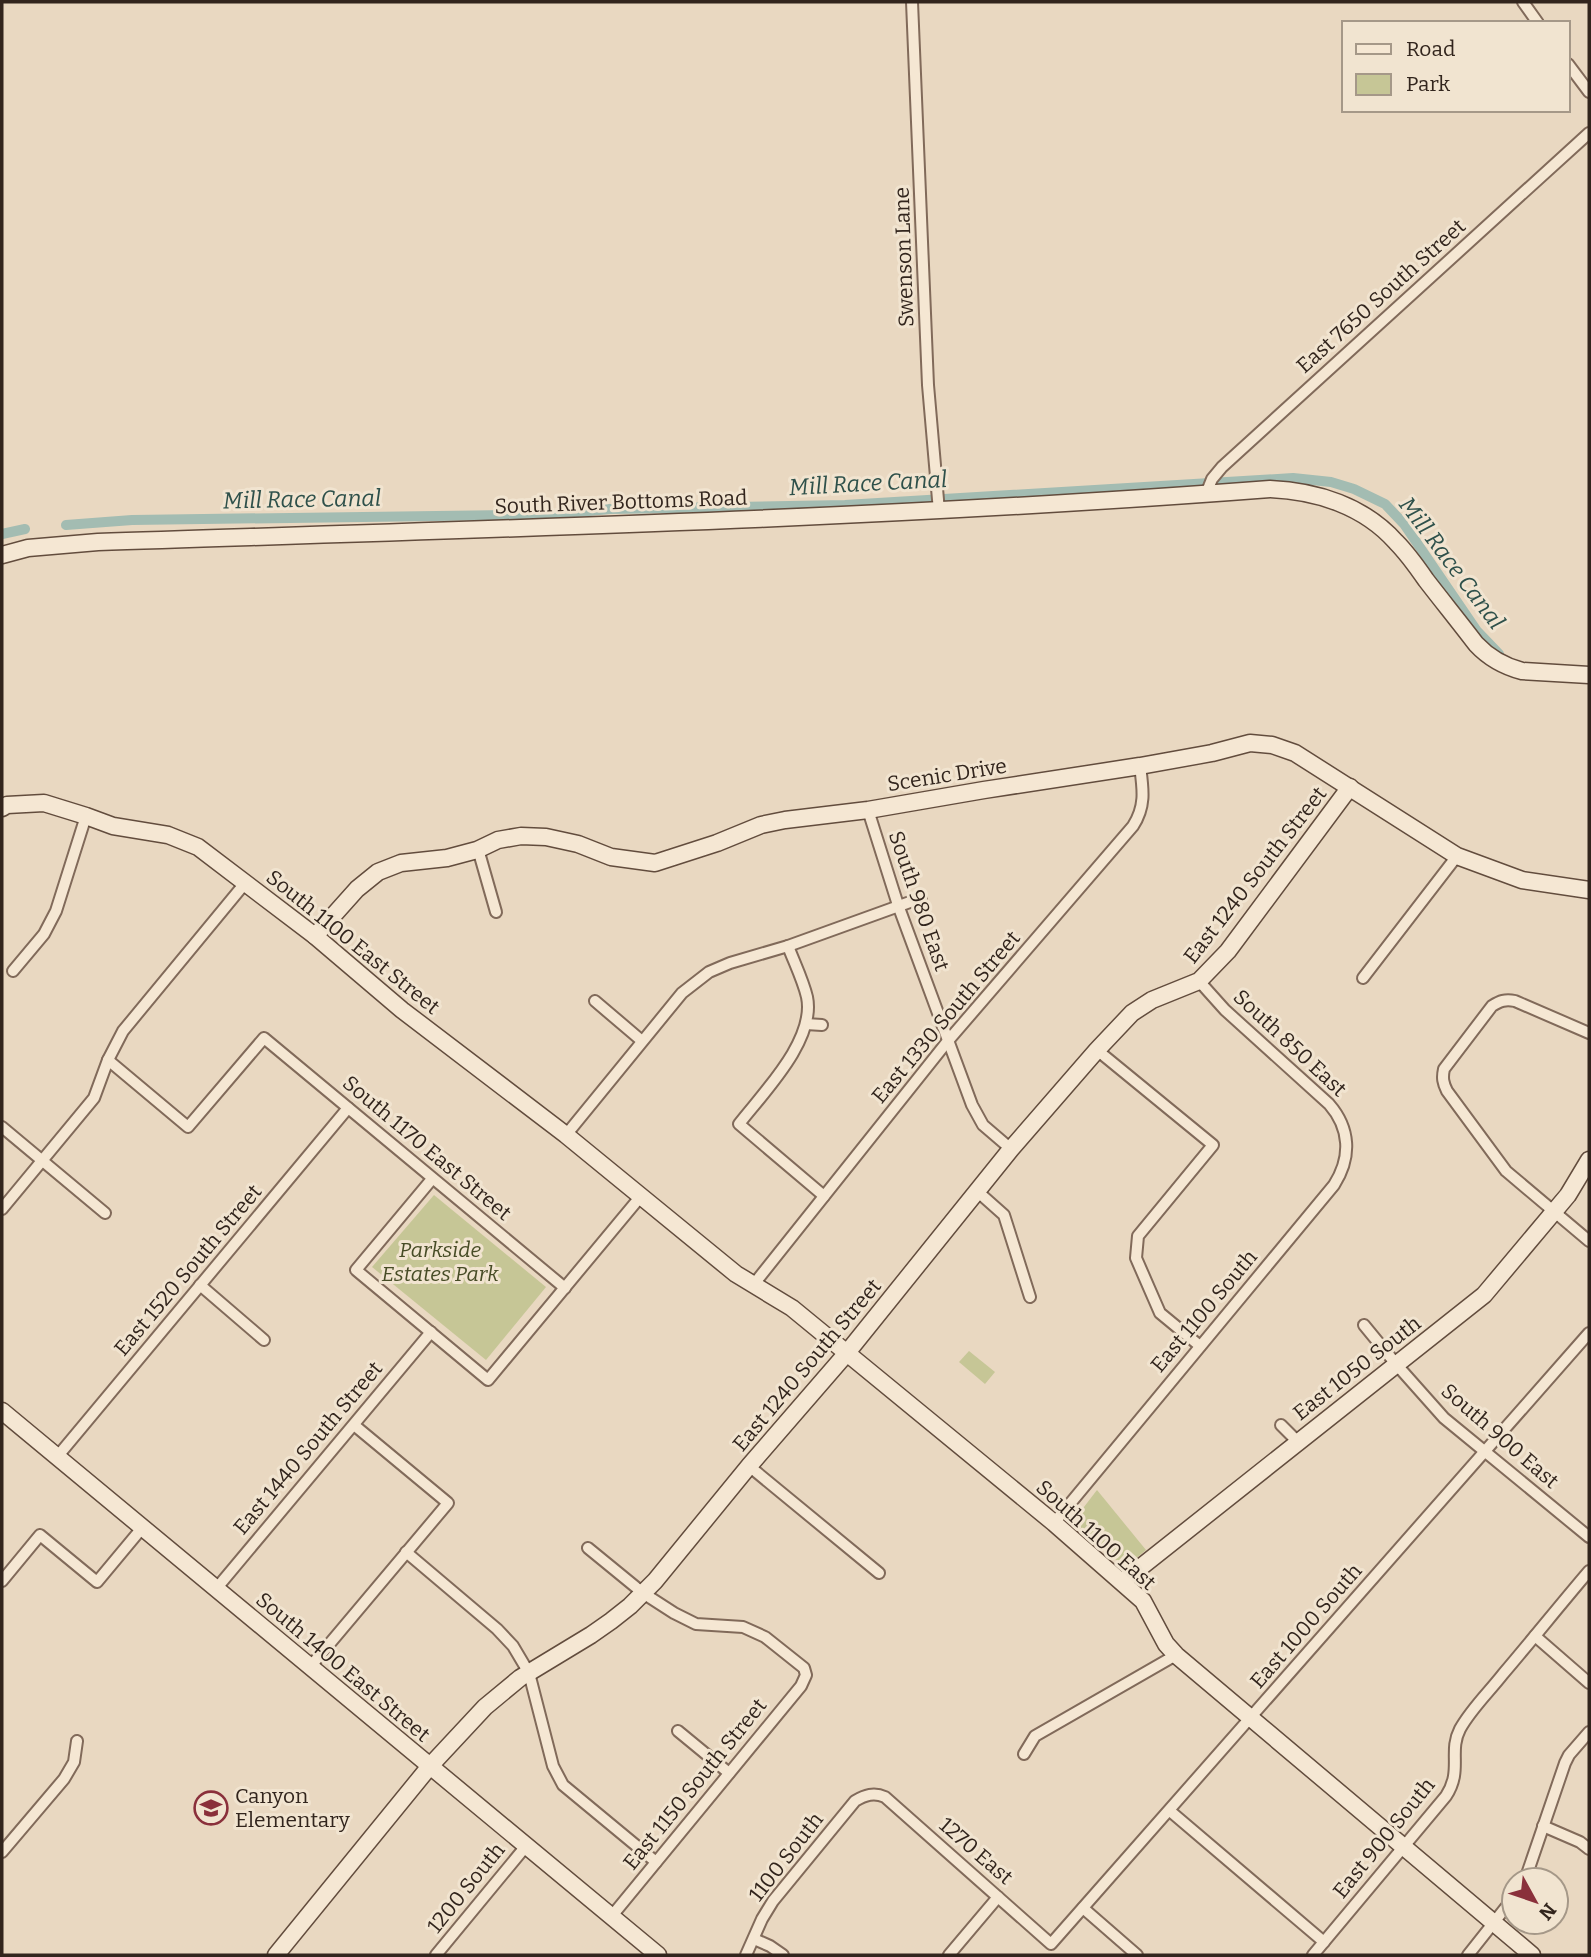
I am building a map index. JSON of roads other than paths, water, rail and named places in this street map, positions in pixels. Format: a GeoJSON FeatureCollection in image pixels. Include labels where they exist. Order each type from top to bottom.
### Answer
{"type":"FeatureCollection","features":[{"type":"Feature","properties":{"kind":"street","name":"Swenson Lane"},"geometry":{"type":"LineString","coordinates":[[912,2],[928,385],[939,508]]}},
{"type":"Feature","properties":{"kind":"street"},"geometry":{"type":"LineString","coordinates":[[1523,2],[1537,21]]}},
{"type":"Feature","properties":{"kind":"street"},"geometry":{"type":"LineString","coordinates":[[1570,67],[1589,92]]}},
{"type":"Feature","properties":{"kind":"street","name":"East 7650 South Street"},"geometry":{"type":"LineString","coordinates":[[1209,486],[1222,467],[1589,133]]}},
{"type":"Feature","properties":{"kind":"street","name":"South River Bottoms Road"},"geometry":{"type":"LineString","coordinates":[[2,555],[28,548],[98,542],[590,525],[939,508],[1209,486],[1289,490],[1313,494],[1348,506],[1369,518],[1397,542],[1476,644],[1492,659],[1522,671],[1589,675]]}},
{"type":"Feature","properties":{"kind":"street","name":"Scenic Drive"},"geometry":{"type":"LineString","coordinates":[[315,936],[357,889],[378,872],[401,863],[447,858],[498,840],[521,836],[546,837],[578,844],[611,857],[655,863],[717,844],[761,825],[1140,766],[1250,743],[1272,745],[1295,753],[1457,856],[1522,880],[1589,890]]}},
{"type":"Feature","properties":{"kind":"street","name":"East 1330 South Street"},"geometry":{"type":"LineString","coordinates":[[754,1284],[947,1042],[1133,826],[1143,798],[1140,766]]}},
{"type":"Feature","properties":{"kind":"street","name":"East 1240 South Street"},"geometry":{"type":"LineString","coordinates":[[276,1955],[430,1766],[485,1707],[529,1672],[591,1635],[630,1606],[655,1581],[749,1466],[846,1354],[1011,1149],[1097,1050],[1132,1013],[1152,1000],[1199,981],[1228,951],[1350,787]]}},
{"type":"Feature","properties":{"kind":"street","name":"South 1100 East Street"},"geometry":{"type":"LineString","coordinates":[[2,808],[7,805],[44,803],[113,826],[168,835],[198,846],[315,936],[402,1010],[641,1196]]}},
{"type":"Feature","properties":{"kind":"street","name":"South 980 East"},"geometry":{"type":"LineString","coordinates":[[868,810],[898,905],[971,1105],[982,1125],[1011,1149]]}},
{"type":"Feature","properties":{"kind":"street"},"geometry":{"type":"LineString","coordinates":[[13,971],[44,934],[56,911],[86,816]]}},
{"type":"Feature","properties":{"kind":"street"},"geometry":{"type":"LineString","coordinates":[[478,849],[496,912]]}},
{"type":"Feature","properties":{"kind":"street"},"geometry":{"type":"LineString","coordinates":[[1363,978],[1457,856]]}},
{"type":"Feature","properties":{"kind":"street"},"geometry":{"type":"LineString","coordinates":[[2,1209],[94,1098],[108,1060],[123,1031],[246,882]]}},
{"type":"Feature","properties":{"kind":"street"},"geometry":{"type":"LineString","coordinates":[[566,1135],[682,992],[709,972],[921,898]]}},
{"type":"Feature","properties":{"kind":"street"},"geometry":{"type":"LineString","coordinates":[[788,946],[807,999],[806,1024],[796,1051],[738,1125],[824,1196]]}},
{"type":"Feature","properties":{"kind":"street","name":"South 850 East"},"geometry":{"type":"LineString","coordinates":[[1199,981],[1225,1010],[1329,1104],[1340,1119],[1346,1137]]}},
{"type":"Feature","properties":{"kind":"street"},"geometry":{"type":"LineString","coordinates":[[594,1001],[642,1041]]}},
{"type":"Feature","properties":{"kind":"street"},"geometry":{"type":"LineString","coordinates":[[1589,1033],[1516,1001],[1500,1001],[1492,1006],[1444,1069],[1443,1076],[1447,1091],[1506,1171],[1589,1241]]}},
{"type":"Feature","properties":{"kind":"street"},"geometry":{"type":"LineString","coordinates":[[806,1024],[822,1025]]}},
{"type":"Feature","properties":{"kind":"street","name":"South 1170 East Street"},"geometry":{"type":"LineString","coordinates":[[108,1060],[188,1127],[264,1038],[565,1288]]}},
{"type":"Feature","properties":{"kind":"street"},"geometry":{"type":"LineString","coordinates":[[1097,1050],[1213,1144],[1138,1236],[1136,1258],[1160,1313],[1200,1346]]}},
{"type":"Feature","properties":{"kind":"street","name":"East 1520 South Street"},"geometry":{"type":"LineString","coordinates":[[57,1457],[348,1108]]}},
{"type":"Feature","properties":{"kind":"street"},"geometry":{"type":"LineString","coordinates":[[2,1127],[105,1213]]}},
{"type":"Feature","properties":{"kind":"street","name":"East 1100 South"},"geometry":{"type":"LineString","coordinates":[[1055,1523],[1335,1185],[1345,1161],[1346,1137]]}},
{"type":"Feature","properties":{"kind":"street","name":"East 1050 South"},"geometry":{"type":"LineString","coordinates":[[1122,1582],[1484,1295],[1555,1213],[1589,1160]]}},
{"type":"Feature","properties":{"kind":"street"},"geometry":{"type":"LineString","coordinates":[[432,1179],[356,1270],[488,1380],[641,1196]]}},
{"type":"Feature","properties":{"kind":"street"},"geometry":{"type":"LineString","coordinates":[[977,1191],[1004,1215],[1030,1297]]}},
{"type":"Feature","properties":{"kind":"street","name":"South 1100 East"},"geometry":{"type":"LineString","coordinates":[[641,1196],[736,1273],[792,1308],[1055,1523],[1143,1601],[1166,1644],[1176,1655],[1532,1955]]}},
{"type":"Feature","properties":{"kind":"street"},"geometry":{"type":"LineString","coordinates":[[200,1285],[264,1340]]}},
{"type":"Feature","properties":{"kind":"street","name":"South 900 East"},"geometry":{"type":"LineString","coordinates":[[1364,1325],[1444,1418],[1589,1537]]}},
{"type":"Feature","properties":{"kind":"street","name":"East 1440 South Street"},"geometry":{"type":"LineString","coordinates":[[216,1589],[431,1332]]}},
{"type":"Feature","properties":{"kind":"street","name":"East 1000 South"},"geometry":{"type":"LineString","coordinates":[[1051,1944],[1589,1333]]}},
{"type":"Feature","properties":{"kind":"street","name":"South 1400 East Street"},"geometry":{"type":"LineString","coordinates":[[2,1411],[658,1955]]}},
{"type":"Feature","properties":{"kind":"street"},"geometry":{"type":"LineString","coordinates":[[310,1667],[448,1503],[354,1425]]}},
{"type":"Feature","properties":{"kind":"street"},"geometry":{"type":"LineString","coordinates":[[1281,1425],[1298,1442]]}},
{"type":"Feature","properties":{"kind":"street"},"geometry":{"type":"LineString","coordinates":[[749,1466],[879,1573]]}},
{"type":"Feature","properties":{"kind":"street"},"geometry":{"type":"LineString","coordinates":[[2,1581],[40,1535],[97,1582],[142,1528]]}},
{"type":"Feature","properties":{"kind":"street"},"geometry":{"type":"LineString","coordinates":[[588,1548],[643,1593]]}},
{"type":"Feature","properties":{"kind":"street"},"geometry":{"type":"LineString","coordinates":[[406,1552],[497,1629],[513,1646],[529,1672],[553,1766],[563,1784],[656,1862]]}},
{"type":"Feature","properties":{"kind":"street","name":"East 900 South"},"geometry":{"type":"LineString","coordinates":[[1313,1955],[1450,1790],[1455,1774],[1455,1744],[1461,1728],[1589,1571]]}},
{"type":"Feature","properties":{"kind":"street","name":"East 1150 South Street"},"geometry":{"type":"LineString","coordinates":[[611,1917],[801,1686],[806,1675],[804,1668],[765,1637],[743,1627],[696,1624],[657,1604],[643,1593]]}},
{"type":"Feature","properties":{"kind":"street"},"geometry":{"type":"LineString","coordinates":[[1535,1636],[1589,1683]]}},
{"type":"Feature","properties":{"kind":"street"},"geometry":{"type":"LineString","coordinates":[[1024,1754],[1035,1736],[1176,1655]]}},
{"type":"Feature","properties":{"kind":"street"},"geometry":{"type":"LineString","coordinates":[[678,1731],[729,1773]]}},
{"type":"Feature","properties":{"kind":"street"},"geometry":{"type":"LineString","coordinates":[[1530,1866],[1565,1763],[1589,1732]]}},
{"type":"Feature","properties":{"kind":"street"},"geometry":{"type":"LineString","coordinates":[[2,1852],[7,1836],[64,1779],[74,1762],[77,1741]]}},
{"type":"Feature","properties":{"kind":"street","name":"1270 East"},"geometry":{"type":"LineString","coordinates":[[871,1794],[885,1797],[1051,1944]]}},
{"type":"Feature","properties":{"kind":"street","name":"1100 South"},"geometry":{"type":"LineString","coordinates":[[746,1955],[773,1901],[855,1801],[871,1794]]}},
{"type":"Feature","properties":{"kind":"street"},"geometry":{"type":"LineString","coordinates":[[1170,1811],[1324,1942]]}},
{"type":"Feature","properties":{"kind":"street"},"geometry":{"type":"LineString","coordinates":[[1543,1826],[1580,1842],[1589,1849]]}},
{"type":"Feature","properties":{"kind":"street","name":"1200 South"},"geometry":{"type":"LineString","coordinates":[[436,1955],[526,1846]]}},
{"type":"Feature","properties":{"kind":"street"},"geometry":{"type":"LineString","coordinates":[[950,1955],[998,1896]]}},
{"type":"Feature","properties":{"kind":"street"},"geometry":{"type":"LineString","coordinates":[[1083,1908],[1137,1955]]}},
{"type":"Feature","properties":{"kind":"street"},"geometry":{"type":"LineString","coordinates":[[1468,1955],[1500,1916]]}},
{"type":"Feature","properties":{"kind":"street"},"geometry":{"type":"LineString","coordinates":[[754,1939],[783,1955]]}},
{"type":"Feature","properties":{"kind":"waterway","name":"Mill Race Canal"},"geometry":{"type":"LineString","coordinates":[[66,525],[132,520],[536,516],[610,509],[845,505],[1293,478],[1331,482],[1354,489],[1385,504],[1404,524],[1477,631],[1499,654]]}},
{"type":"Feature","properties":{"kind":"waterway","name":"Mill Race Canal"},"geometry":{"type":"LineString","coordinates":[[2,534],[25,529]]}},
{"type":"Feature","properties":{"kind":"place","name":"Canyon Elementary"},"geometry":{"type":"Point","coordinates":[211,1808]}},
{"type":"Feature","properties":{"kind":"park label","name":"Parkside Estates Park"},"geometry":{"type":"Point","coordinates":[440,1262]}}]}
